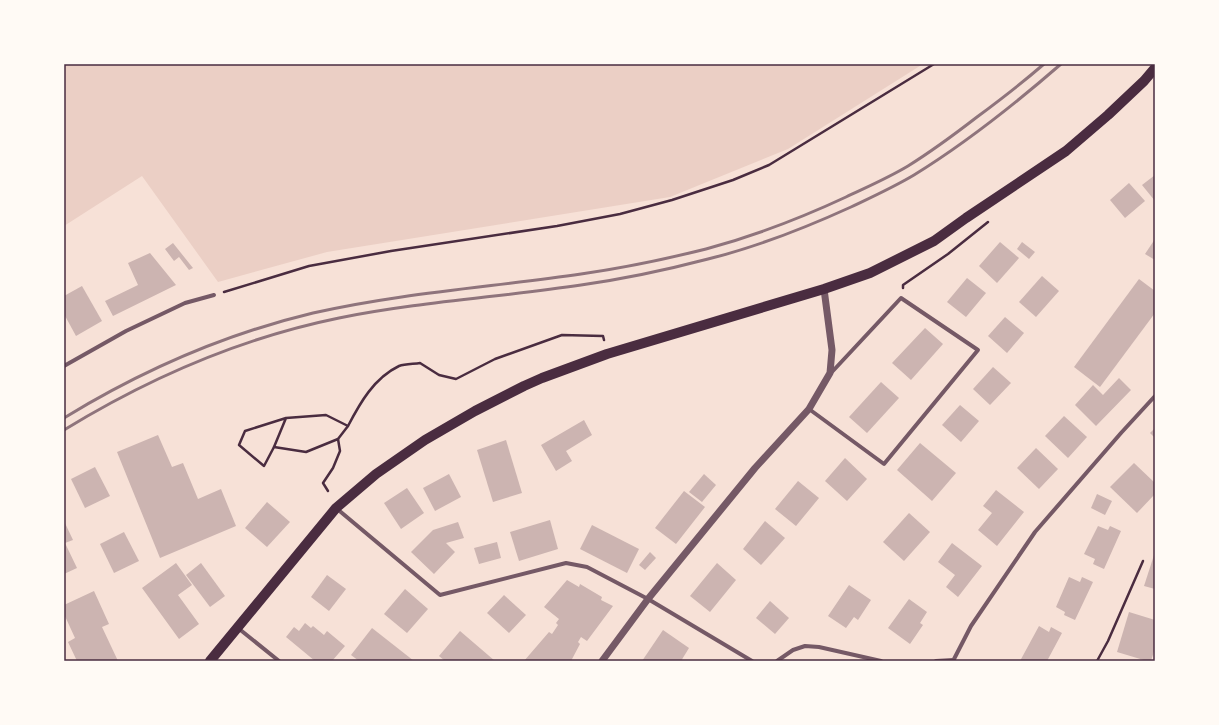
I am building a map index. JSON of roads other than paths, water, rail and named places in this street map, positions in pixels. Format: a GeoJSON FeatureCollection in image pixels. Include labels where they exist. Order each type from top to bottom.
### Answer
{"type":"FeatureCollection","features":[{"type":"Feature","properties":{"kind":"main road"},"geometry":{"type":"LineString","coordinates":[[210,661],[336,508],[376,474],[425,440],[475,411],[524,386],[607,354],[824,289],[870,273],[934,241],[1066,151],[1108,115],[1144,81],[1155,68]]}},
{"type":"Feature","properties":{"kind":"street"},"geometry":{"type":"LineString","coordinates":[[824,289],[832,350],[830,373]]}},
{"type":"Feature","properties":{"kind":"street"},"geometry":{"type":"LineString","coordinates":[[64,366],[126,331],[185,303],[214,294]]}},
{"type":"Feature","properties":{"kind":"street"},"geometry":{"type":"LineString","coordinates":[[602,661],[648,599],[755,468],[809,409],[830,373],[901,298],[978,350],[884,464],[809,409]]}},
{"type":"Feature","properties":{"kind":"street"},"geometry":{"type":"LineString","coordinates":[[936,661],[953,661],[971,626],[1035,532],[1121,432],[1155,396]]}},
{"type":"Feature","properties":{"kind":"street"},"geometry":{"type":"LineString","coordinates":[[336,508],[440,596],[566,563],[587,567],[648,599],[752,661]]}},
{"type":"Feature","properties":{"kind":"street"},"geometry":{"type":"LineString","coordinates":[[238,628],[279,661]]}},
{"type":"Feature","properties":{"kind":"street"},"geometry":{"type":"LineString","coordinates":[[777,661],[793,650],[805,646],[819,647],[881,661]]}},
{"type":"Feature","properties":{"kind":"railway"},"geometry":{"type":"LineString","coordinates":[[64,418],[123,385],[184,356],[248,332],[313,313],[379,300],[548,279],[628,266],[706,249],[760,232],[829,205],[908,166],[960,130],[1044,64]]}},
{"type":"Feature","properties":{"kind":"railway"},"geometry":{"type":"LineString","coordinates":[[64,430],[129,393],[197,362],[231,349],[303,326],[369,312],[597,283],[629,277],[676,267],[745,249],[781,236],[851,207],[914,175],[952,150],[990,122],[1061,64]]}}]}
